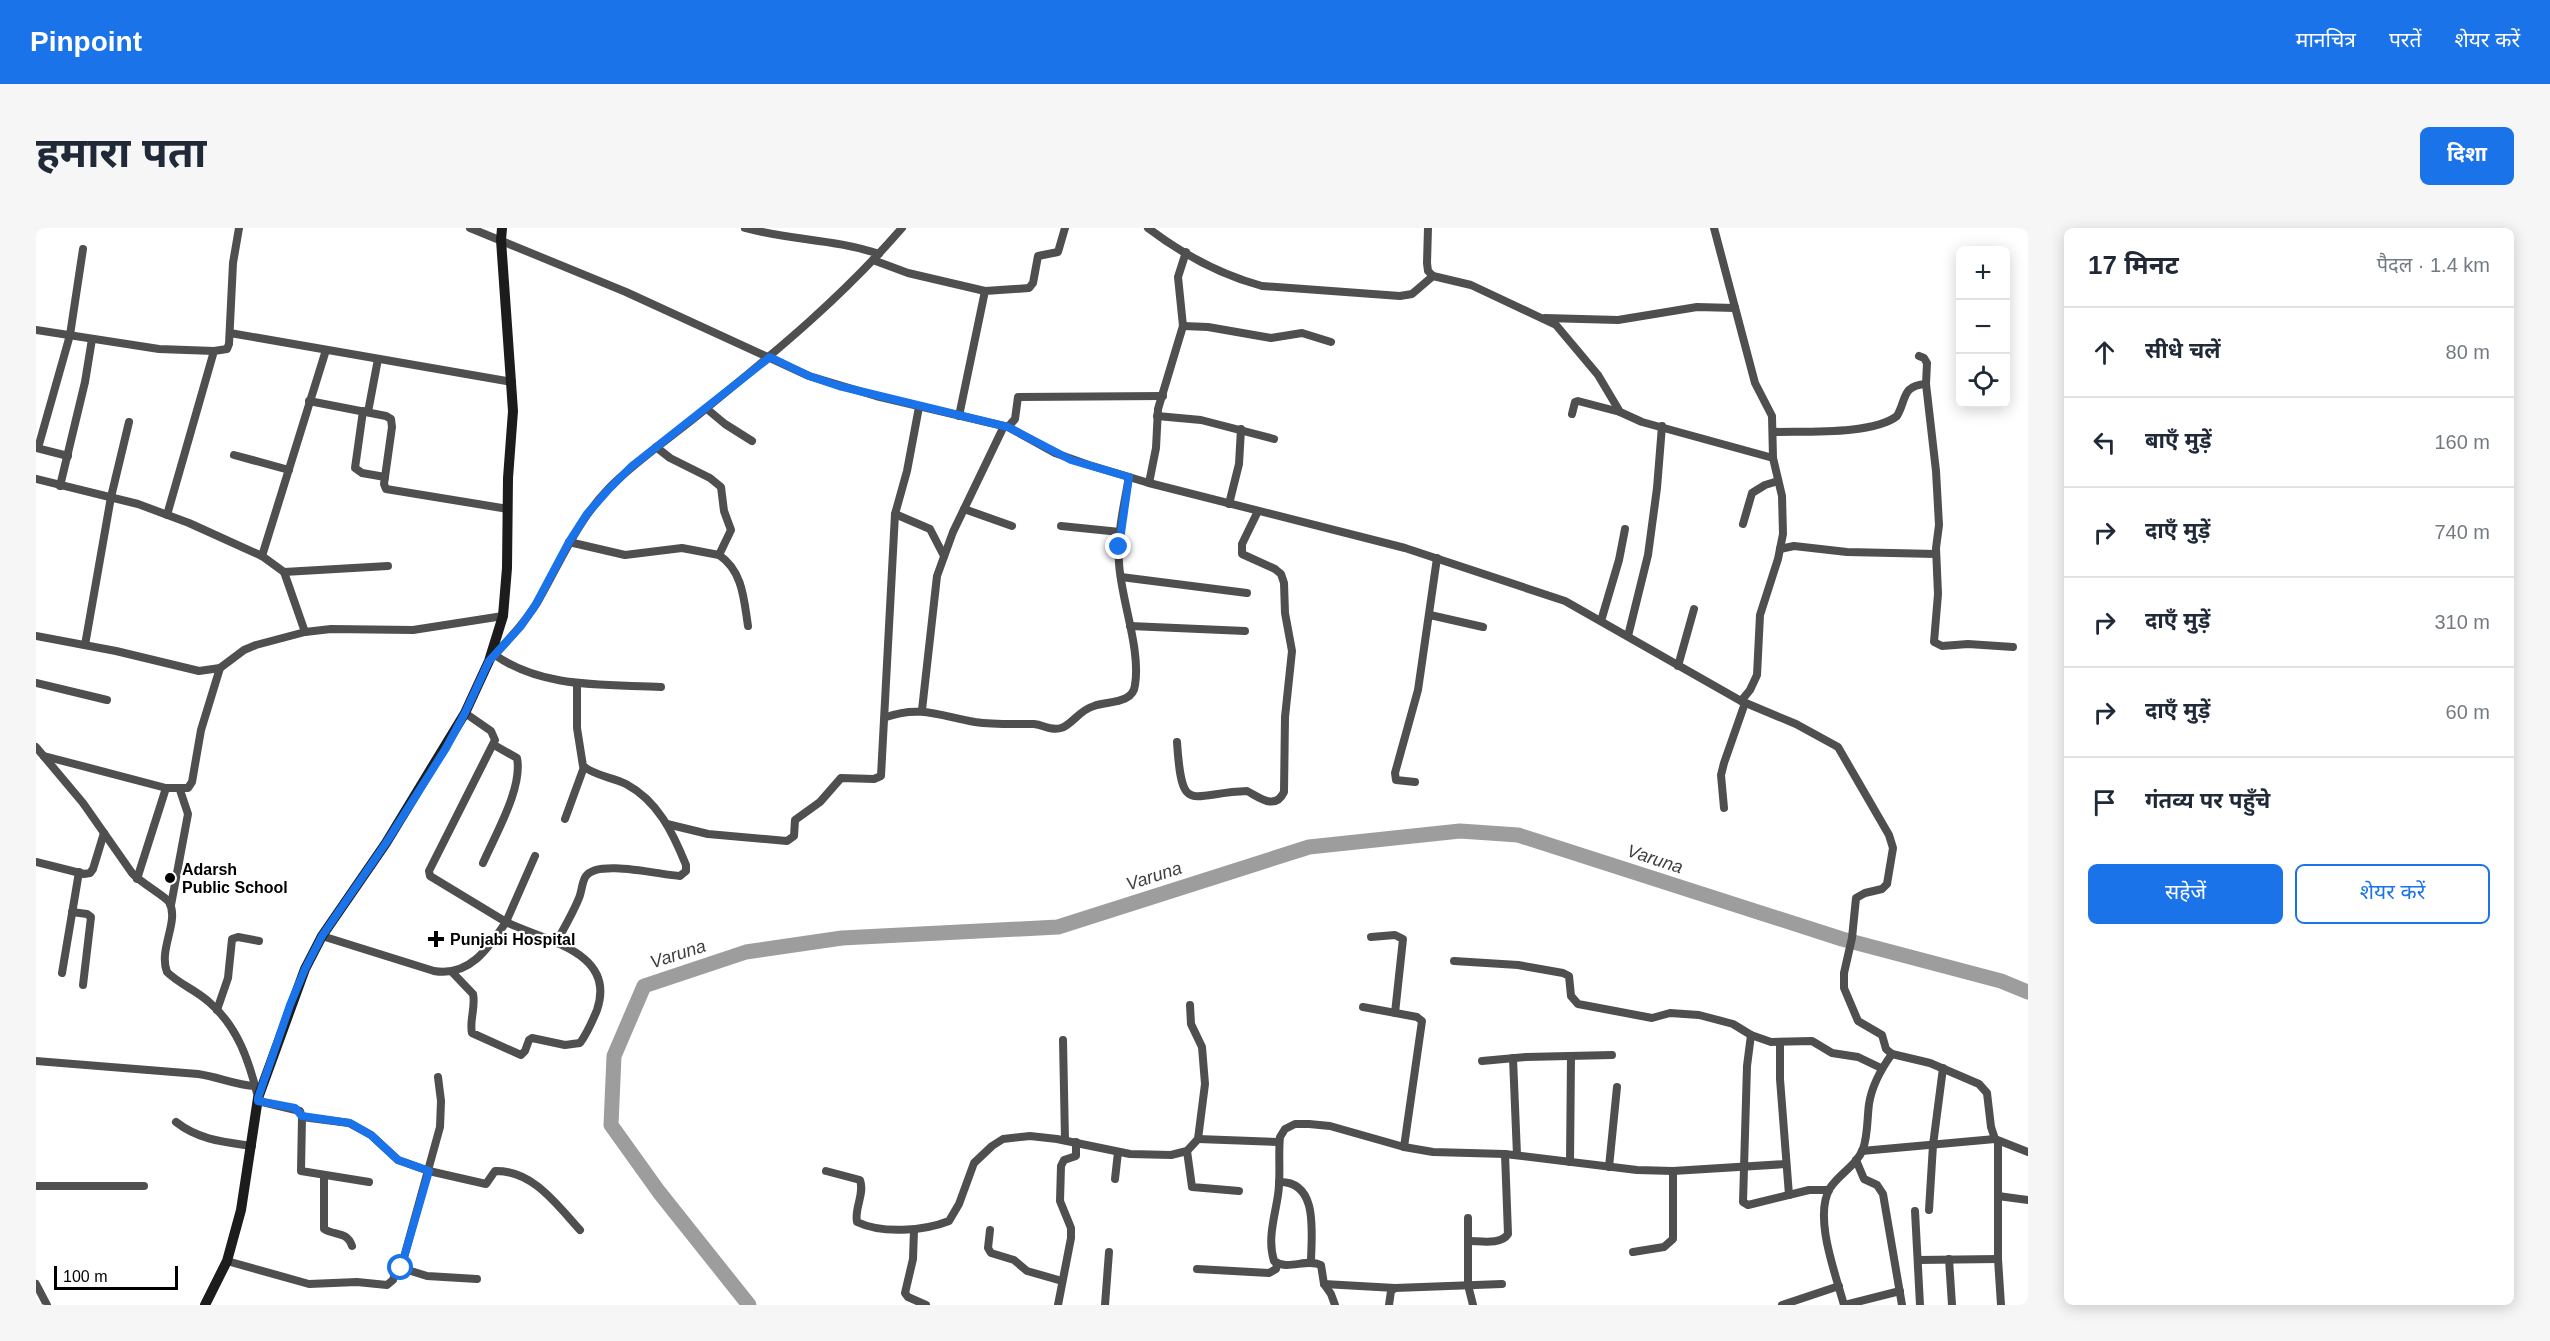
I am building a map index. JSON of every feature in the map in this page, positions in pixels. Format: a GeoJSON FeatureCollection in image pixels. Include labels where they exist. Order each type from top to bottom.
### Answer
{"type":"FeatureCollection","features":[{"type":"Feature","properties":{"kind":"street"},"geometry":{"type":"LineString","coordinates":[[36,330],[159,349],[214,351],[227,348],[230,333],[233,263],[239,228]]}},
{"type":"Feature","properties":{"kind":"street"},"geometry":{"type":"LineString","coordinates":[[470,228],[626,292],[829,383],[919,407],[1006,426],[1071,460],[1149,483],[1437,558],[1565,601],[1743,701],[1796,724],[1838,747],[1889,835],[1893,848],[1887,884],[1882,890],[1865,892],[1856,898],[1852,938],[1844,973],[1847,998],[1858,1021],[1882,1035],[1886,1049],[1892,1054],[1943,1068],[1979,1084],[1987,1093],[1991,1127],[1997,1140],[1998,1259],[2001,1305]]}},
{"type":"Feature","properties":{"kind":"street"},"geometry":{"type":"LineString","coordinates":[[205,1305],[227,1261],[241,1210],[258,1100],[290,1005],[305,969],[322,936],[386,843],[465,713],[492,658],[503,616],[507,568],[512,382],[502,228]]}},
{"type":"Feature","properties":{"kind":"street"},"geometry":{"type":"LineString","coordinates":[[745,228],[768,234],[847,244],[908,273],[985,291],[1029,288],[1033,283],[1038,256],[1058,252],[1065,228]]}},
{"type":"Feature","properties":{"kind":"street"},"geometry":{"type":"LineString","coordinates":[[492,658],[521,626],[536,604],[569,542],[608,490],[656,447],[707,409],[829,306],[902,228]]}},
{"type":"Feature","properties":{"kind":"street"},"geometry":{"type":"LineString","coordinates":[[1148,228],[1186,252],[1245,281],[1282,289],[1400,296],[1412,294],[1433,276]]}},
{"type":"Feature","properties":{"kind":"street"},"geometry":{"type":"LineString","coordinates":[[1428,228],[1427,263],[1428,271],[1433,276],[1471,285],[1556,325],[1598,375],[1620,412]]}},
{"type":"Feature","properties":{"kind":"street"},"geometry":{"type":"LineString","coordinates":[[1714,228],[1755,382],[1772,416],[1773,458],[1783,510],[1780,549],[1760,615],[1757,675],[1743,701],[1721,775],[1724,808]]}},
{"type":"Feature","properties":{"kind":"street"},"geometry":{"type":"LineString","coordinates":[[68,456],[37,448],[70,335],[83,249]]}},
{"type":"Feature","properties":{"kind":"street"},"geometry":{"type":"LineString","coordinates":[[1149,483],[1158,416],[1184,326],[1178,277],[1186,252]]}},
{"type":"Feature","properties":{"kind":"street"},"geometry":{"type":"LineString","coordinates":[[958,416],[985,291]]}},
{"type":"Feature","properties":{"kind":"street"},"geometry":{"type":"LineString","coordinates":[[1544,318],[1618,320],[1697,307],[1735,308]]}},
{"type":"Feature","properties":{"kind":"street"},"geometry":{"type":"LineString","coordinates":[[1184,326],[1208,327],[1271,338],[1302,333],[1331,342]]}},
{"type":"Feature","properties":{"kind":"street"},"geometry":{"type":"LineString","coordinates":[[230,333],[512,382]]}},
{"type":"Feature","properties":{"kind":"street"},"geometry":{"type":"LineString","coordinates":[[60,486],[92,339]]}},
{"type":"Feature","properties":{"kind":"street"},"geometry":{"type":"LineString","coordinates":[[262,556],[326,350]]}},
{"type":"Feature","properties":{"kind":"street"},"geometry":{"type":"LineString","coordinates":[[167,515],[214,351]]}},
{"type":"Feature","properties":{"kind":"street"},"geometry":{"type":"LineString","coordinates":[[1919,356],[1926,360],[1926,384],[1936,471],[1939,525],[1936,554],[1939,575],[1934,638],[1936,644],[2013,647]]}},
{"type":"Feature","properties":{"kind":"street"},"geometry":{"type":"LineString","coordinates":[[378,359],[355,468],[362,473],[385,477]]}},
{"type":"Feature","properties":{"kind":"street"},"geometry":{"type":"LineString","coordinates":[[1774,432],[1846,430],[1880,425],[1897,416],[1908,389],[1926,384]]}},
{"type":"Feature","properties":{"kind":"street"},"geometry":{"type":"LineString","coordinates":[[922,710],[935,584],[964,508],[1006,426],[1015,419],[1018,397],[1163,396]]}},
{"type":"Feature","properties":{"kind":"street"},"geometry":{"type":"LineString","coordinates":[[309,401],[386,416],[391,419],[392,427],[384,484],[386,489],[508,509]]}},
{"type":"Feature","properties":{"kind":"street"},"geometry":{"type":"LineString","coordinates":[[1572,414],[1575,402],[1578,401],[1773,458]]}},
{"type":"Feature","properties":{"kind":"street"},"geometry":{"type":"LineString","coordinates":[[668,824],[708,834],[790,840],[794,836],[795,820],[820,802],[841,778],[874,779],[881,777],[886,717],[895,514],[907,471],[919,407]]}},
{"type":"Feature","properties":{"kind":"street"},"geometry":{"type":"LineString","coordinates":[[707,409],[752,441]]}},
{"type":"Feature","properties":{"kind":"street"},"geometry":{"type":"LineString","coordinates":[[1158,416],[1202,420],[1274,439]]}},
{"type":"Feature","properties":{"kind":"street"},"geometry":{"type":"LineString","coordinates":[[85,645],[111,497],[129,422]]}},
{"type":"Feature","properties":{"kind":"street"},"geometry":{"type":"LineString","coordinates":[[1628,636],[1648,555],[1662,426]]}},
{"type":"Feature","properties":{"kind":"street"},"geometry":{"type":"LineString","coordinates":[[1229,504],[1239,464],[1241,429]]}},
{"type":"Feature","properties":{"kind":"street"},"geometry":{"type":"LineString","coordinates":[[656,447],[670,458],[710,478],[721,487],[724,511],[731,525],[719,555]]}},
{"type":"Feature","properties":{"kind":"street"},"geometry":{"type":"LineString","coordinates":[[234,455],[289,470]]}},
{"type":"Feature","properties":{"kind":"street"},"geometry":{"type":"LineString","coordinates":[[886,717],[906,711],[922,710],[977,722],[1035,724],[1050,729],[1061,728],[1092,706],[1125,699],[1132,695],[1136,675],[1119,563],[1120,532],[1129,477]]}},
{"type":"Feature","properties":{"kind":"street"},"geometry":{"type":"LineString","coordinates":[[36,479],[111,497],[167,515],[262,556],[284,572],[305,632]]}},
{"type":"Feature","properties":{"kind":"street"},"geometry":{"type":"LineString","coordinates":[[1743,524],[1752,493],[1765,485],[1778,481]]}},
{"type":"Feature","properties":{"kind":"street"},"geometry":{"type":"LineString","coordinates":[[964,508],[1012,526]]}},
{"type":"Feature","properties":{"kind":"street"},"geometry":{"type":"LineString","coordinates":[[1177,742],[1179,775],[1182,788],[1188,794],[1204,797],[1247,791],[1262,800],[1276,801],[1281,798],[1284,792],[1286,699],[1292,651],[1281,574],[1265,563],[1242,554],[1242,544],[1258,511]]}},
{"type":"Feature","properties":{"kind":"street"},"geometry":{"type":"LineString","coordinates":[[895,514],[930,529],[944,556]]}},
{"type":"Feature","properties":{"kind":"street"},"geometry":{"type":"LineString","coordinates":[[1061,526],[1120,532]]}},
{"type":"Feature","properties":{"kind":"street"},"geometry":{"type":"LineString","coordinates":[[1601,621],[1617,567],[1624,529]]}},
{"type":"Feature","properties":{"kind":"street"},"geometry":{"type":"LineString","coordinates":[[569,542],[625,555],[682,548],[719,555],[728,560],[737,575],[748,626]]}},
{"type":"Feature","properties":{"kind":"street"},"geometry":{"type":"LineString","coordinates":[[1780,549],[1794,546],[1888,554],[1936,554]]}},
{"type":"Feature","properties":{"kind":"street"},"geometry":{"type":"LineString","coordinates":[[1416,782],[1396,780],[1395,773],[1418,690],[1437,558]]}},
{"type":"Feature","properties":{"kind":"street"},"geometry":{"type":"LineString","coordinates":[[284,572],[388,566]]}},
{"type":"Feature","properties":{"kind":"street"},"geometry":{"type":"LineString","coordinates":[[1121,577],[1247,593]]}},
{"type":"Feature","properties":{"kind":"street"},"geometry":{"type":"LineString","coordinates":[[1678,666],[1694,609]]}},
{"type":"Feature","properties":{"kind":"street"},"geometry":{"type":"LineString","coordinates":[[1430,615],[1483,627]]}},
{"type":"Feature","properties":{"kind":"street"},"geometry":{"type":"LineString","coordinates":[[36,636],[199,671],[220,668],[256,645],[305,632],[331,629],[413,630],[503,616]]}},
{"type":"Feature","properties":{"kind":"street"},"geometry":{"type":"LineString","coordinates":[[1130,626],[1245,631]]}},
{"type":"Feature","properties":{"kind":"street"},"geometry":{"type":"LineString","coordinates":[[492,658],[538,677],[577,683],[661,687]]}},
{"type":"Feature","properties":{"kind":"street"},"geometry":{"type":"LineString","coordinates":[[44,756],[166,788],[180,790],[188,788],[192,782],[201,730],[220,668]]}},
{"type":"Feature","properties":{"kind":"street"},"geometry":{"type":"LineString","coordinates":[[36,683],[107,700]]}},
{"type":"Feature","properties":{"kind":"street"},"geometry":{"type":"LineString","coordinates":[[566,819],[584,767],[580,757],[577,728],[577,683]]}},
{"type":"Feature","properties":{"kind":"street"},"geometry":{"type":"LineString","coordinates":[[452,972],[473,994],[472,1033],[521,1055],[532,1038],[573,1045],[580,1043],[589,1029],[600,999],[601,987],[597,973],[587,960],[575,951],[506,922],[433,879],[429,874],[494,745],[494,735],[465,713]]}},
{"type":"Feature","properties":{"kind":"street"},"geometry":{"type":"LineString","coordinates":[[483,863],[512,795],[518,773],[517,758],[494,745]]}},
{"type":"Feature","properties":{"kind":"street"},"geometry":{"type":"LineString","coordinates":[[36,747],[83,803],[137,879],[166,898],[171,904]]}},
{"type":"Feature","properties":{"kind":"street"},"geometry":{"type":"LineString","coordinates":[[556,943],[577,904],[584,879],[591,872],[622,867],[657,875],[684,874],[686,865],[668,824],[653,805],[636,790],[584,767]]}},
{"type":"Feature","properties":{"kind":"street"},"geometry":{"type":"LineString","coordinates":[[137,879],[166,788]]}},
{"type":"Feature","properties":{"kind":"street"},"geometry":{"type":"LineString","coordinates":[[180,790],[188,814],[171,904],[170,926],[163,955],[167,972],[195,990],[217,1010],[237,1036],[245,1052],[258,1100]]}},
{"type":"Feature","properties":{"kind":"street"},"geometry":{"type":"LineString","coordinates":[[36,862],[90,873],[104,833]]}},
{"type":"Feature","properties":{"kind":"street"},"geometry":{"type":"LineString","coordinates":[[322,936],[434,970],[452,972],[464,969],[483,954],[506,922],[535,856]]}},
{"type":"Feature","properties":{"kind":"street"},"geometry":{"type":"LineString","coordinates":[[62,973],[79,872]]}},
{"type":"Feature","properties":{"kind":"street"},"geometry":{"type":"LineString","coordinates":[[72,912],[87,914],[91,917],[83,985]]}},
{"type":"Feature","properties":{"kind":"street"},"geometry":{"type":"LineString","coordinates":[[1371,937],[1395,935],[1403,939],[1395,1013]]}},
{"type":"Feature","properties":{"kind":"street"},"geometry":{"type":"LineString","coordinates":[[217,1010],[228,978],[232,939],[238,937],[259,941]]}},
{"type":"Feature","properties":{"kind":"street"},"geometry":{"type":"LineString","coordinates":[[1454,961],[1518,965],[1563,973],[1569,976],[1571,996],[1578,1004],[1652,1018],[1670,1013],[1699,1015],[1733,1024],[1751,1035],[1771,1042],[1812,1041],[1832,1053],[1858,1057],[1881,1068]]}},
{"type":"Feature","properties":{"kind":"street"},"geometry":{"type":"LineString","coordinates":[[826,1171],[860,1180],[862,1187],[857,1222],[914,1230],[949,1221],[966,1189],[974,1163],[1003,1139],[1030,1136],[1076,1142],[1118,1152],[1171,1155],[1187,1151],[1198,1139],[1205,1084],[1202,1047],[1191,1024],[1190,1005]]}},
{"type":"Feature","properties":{"kind":"street"},"geometry":{"type":"LineString","coordinates":[[1363,1007],[1417,1017],[1422,1024],[1404,1147]]}},
{"type":"Feature","properties":{"kind":"street"},"geometry":{"type":"LineString","coordinates":[[1751,1035],[1747,1066],[1742,1198],[1744,1204],[1809,1190],[1829,1190]]}},
{"type":"Feature","properties":{"kind":"street"},"geometry":{"type":"LineString","coordinates":[[1063,1040],[1065,1140]]}},
{"type":"Feature","properties":{"kind":"street"},"geometry":{"type":"LineString","coordinates":[[1780,1042],[1789,1195]]}},
{"type":"Feature","properties":{"kind":"street"},"geometry":{"type":"LineString","coordinates":[[1892,1054],[1881,1068],[1872,1090],[1862,1151],[1829,1190],[1825,1203],[1825,1230],[1845,1305],[1900,1291]]}},
{"type":"Feature","properties":{"kind":"street"},"geometry":{"type":"LineString","coordinates":[[1482,1061],[1612,1055]]}},
{"type":"Feature","properties":{"kind":"street"},"geometry":{"type":"LineString","coordinates":[[1570,1056],[1570,1162]]}},
{"type":"Feature","properties":{"kind":"street"},"geometry":{"type":"LineString","coordinates":[[1514,1058],[1517,1155]]}},
{"type":"Feature","properties":{"kind":"street"},"geometry":{"type":"LineString","coordinates":[[36,1061],[198,1074],[215,1076],[238,1086],[255,1086]]}},
{"type":"Feature","properties":{"kind":"street"},"geometry":{"type":"LineString","coordinates":[[1929,1210],[1933,1145],[1943,1068]]}},
{"type":"Feature","properties":{"kind":"street"},"geometry":{"type":"LineString","coordinates":[[401,1268],[429,1171],[441,1116],[438,1077]]}},
{"type":"Feature","properties":{"kind":"street"},"geometry":{"type":"LineString","coordinates":[[1609,1167],[1617,1087]]}},
{"type":"Feature","properties":{"kind":"street"},"geometry":{"type":"LineString","coordinates":[[258,1100],[295,1108],[302,1116],[350,1123],[371,1135],[398,1160],[429,1171],[482,1184],[486,1184],[495,1171],[526,1179],[546,1193],[580,1230]]}},
{"type":"Feature","properties":{"kind":"street"},"geometry":{"type":"LineString","coordinates":[[302,1116],[300,1168],[304,1173],[369,1182]]}},
{"type":"Feature","properties":{"kind":"street"},"geometry":{"type":"LineString","coordinates":[[176,1122],[187,1131],[211,1140],[252,1146]]}},
{"type":"Feature","properties":{"kind":"street"},"geometry":{"type":"LineString","coordinates":[[1197,1269],[1269,1273],[1276,1269],[1272,1226],[1279,1182],[1279,1142],[1285,1129],[1295,1124],[1348,1130],[1404,1147],[1459,1154],[1517,1155],[1609,1167],[1673,1171],[1786,1164]]}},
{"type":"Feature","properties":{"kind":"street"},"geometry":{"type":"LineString","coordinates":[[1198,1139],[1279,1142]]}},
{"type":"Feature","properties":{"kind":"street"},"geometry":{"type":"LineString","coordinates":[[1862,1151],[1997,1140],[2028,1152]]}},
{"type":"Feature","properties":{"kind":"street"},"geometry":{"type":"LineString","coordinates":[[1058,1305],[1071,1238],[1068,1220],[1060,1201],[1061,1166],[1064,1160],[1076,1156],[1076,1142]]}},
{"type":"Feature","properties":{"kind":"street"},"geometry":{"type":"LineString","coordinates":[[1187,1151],[1192,1187],[1239,1191]]}},
{"type":"Feature","properties":{"kind":"street"},"geometry":{"type":"LineString","coordinates":[[1115,1179],[1118,1152]]}},
{"type":"Feature","properties":{"kind":"street"},"geometry":{"type":"LineString","coordinates":[[1468,1241],[1500,1241],[1508,1234],[1505,1154]]}},
{"type":"Feature","properties":{"kind":"street"},"geometry":{"type":"LineString","coordinates":[[1856,1160],[1864,1179],[1877,1185],[1883,1194],[1902,1305]]}},
{"type":"Feature","properties":{"kind":"street"},"geometry":{"type":"LineString","coordinates":[[1633,1252],[1664,1247],[1673,1239],[1673,1171]]}},
{"type":"Feature","properties":{"kind":"street"},"geometry":{"type":"LineString","coordinates":[[324,1176],[324,1229],[350,1239],[352,1246]]}},
{"type":"Feature","properties":{"kind":"street"},"geometry":{"type":"LineString","coordinates":[[1279,1182],[1292,1183],[1297,1186],[1310,1205],[1311,1263]]}},
{"type":"Feature","properties":{"kind":"street"},"geometry":{"type":"LineString","coordinates":[[36,1186],[144,1186]]}},
{"type":"Feature","properties":{"kind":"street"},"geometry":{"type":"LineString","coordinates":[[1998,1196],[2028,1200]]}},
{"type":"Feature","properties":{"kind":"street"},"geometry":{"type":"LineString","coordinates":[[1915,1211],[1920,1305]]}},
{"type":"Feature","properties":{"kind":"street"},"geometry":{"type":"LineString","coordinates":[[1468,1218],[1468,1285],[1473,1305]]}},
{"type":"Feature","properties":{"kind":"street"},"geometry":{"type":"LineString","coordinates":[[914,1230],[913,1259],[905,1293],[908,1297],[926,1305]]}},
{"type":"Feature","properties":{"kind":"street"},"geometry":{"type":"LineString","coordinates":[[990,1230],[988,1248],[992,1253],[1014,1260],[1027,1271],[1062,1281]]}},
{"type":"Feature","properties":{"kind":"street"},"geometry":{"type":"LineString","coordinates":[[1105,1305],[1109,1252]]}},
{"type":"Feature","properties":{"kind":"street"},"geometry":{"type":"LineString","coordinates":[[1949,1259],[1952,1305]]}},
{"type":"Feature","properties":{"kind":"street"},"geometry":{"type":"LineString","coordinates":[[1918,1260],[1998,1259]]}},
{"type":"Feature","properties":{"kind":"street"},"geometry":{"type":"LineString","coordinates":[[227,1261],[309,1284],[357,1282],[387,1286],[393,1280],[396,1270],[401,1268],[428,1276],[477,1279]]}},
{"type":"Feature","properties":{"kind":"street"},"geometry":{"type":"LineString","coordinates":[[1277,1264],[1321,1265],[1324,1284],[1335,1305]]}},
{"type":"Feature","properties":{"kind":"street"},"geometry":{"type":"LineString","coordinates":[[36,1284],[47,1305]]}},
{"type":"Feature","properties":{"kind":"street"},"geometry":{"type":"LineString","coordinates":[[1324,1284],[1395,1288],[1502,1284]]}},
{"type":"Feature","properties":{"kind":"street"},"geometry":{"type":"LineString","coordinates":[[1782,1305],[1839,1286]]}},
{"type":"Feature","properties":{"kind":"street"},"geometry":{"type":"LineString","coordinates":[[1389,1305],[1391,1291],[1395,1288]]}},
{"type":"Feature","properties":{"kind":"waterway","name":"Varuna"},"geometry":{"type":"LineString","coordinates":[[749,1305],[659,1192],[611,1125],[614,1056],[644,986],[746,952],[842,938],[1058,927],[1309,847],[1460,831],[1518,835],[1842,939],[2001,981],[2028,992]]}},
{"type":"Feature","properties":{"kind":"place","name":"Adarsh Public School"},"geometry":{"type":"Point","coordinates":[170,878]}},
{"type":"Feature","properties":{"kind":"place","name":"Punjabi Hospital"},"geometry":{"type":"Point","coordinates":[436,939]}},
{"type":"Feature","properties":{"kind":"route"},"geometry":{"type":"LineString","coordinates":[[401,1268],[429,1171],[398,1160],[371,1135],[350,1123],[302,1116],[295,1108],[258,1101],[258,1098],[290,1005],[322,936],[386,843],[446,748],[489,661],[521,626],[536,604],[569,542],[587,514],[608,490],[631,467],[770,357],[809,376],[839,386],[1008,427],[1071,460],[1129,477],[1119,547]]}}]}
